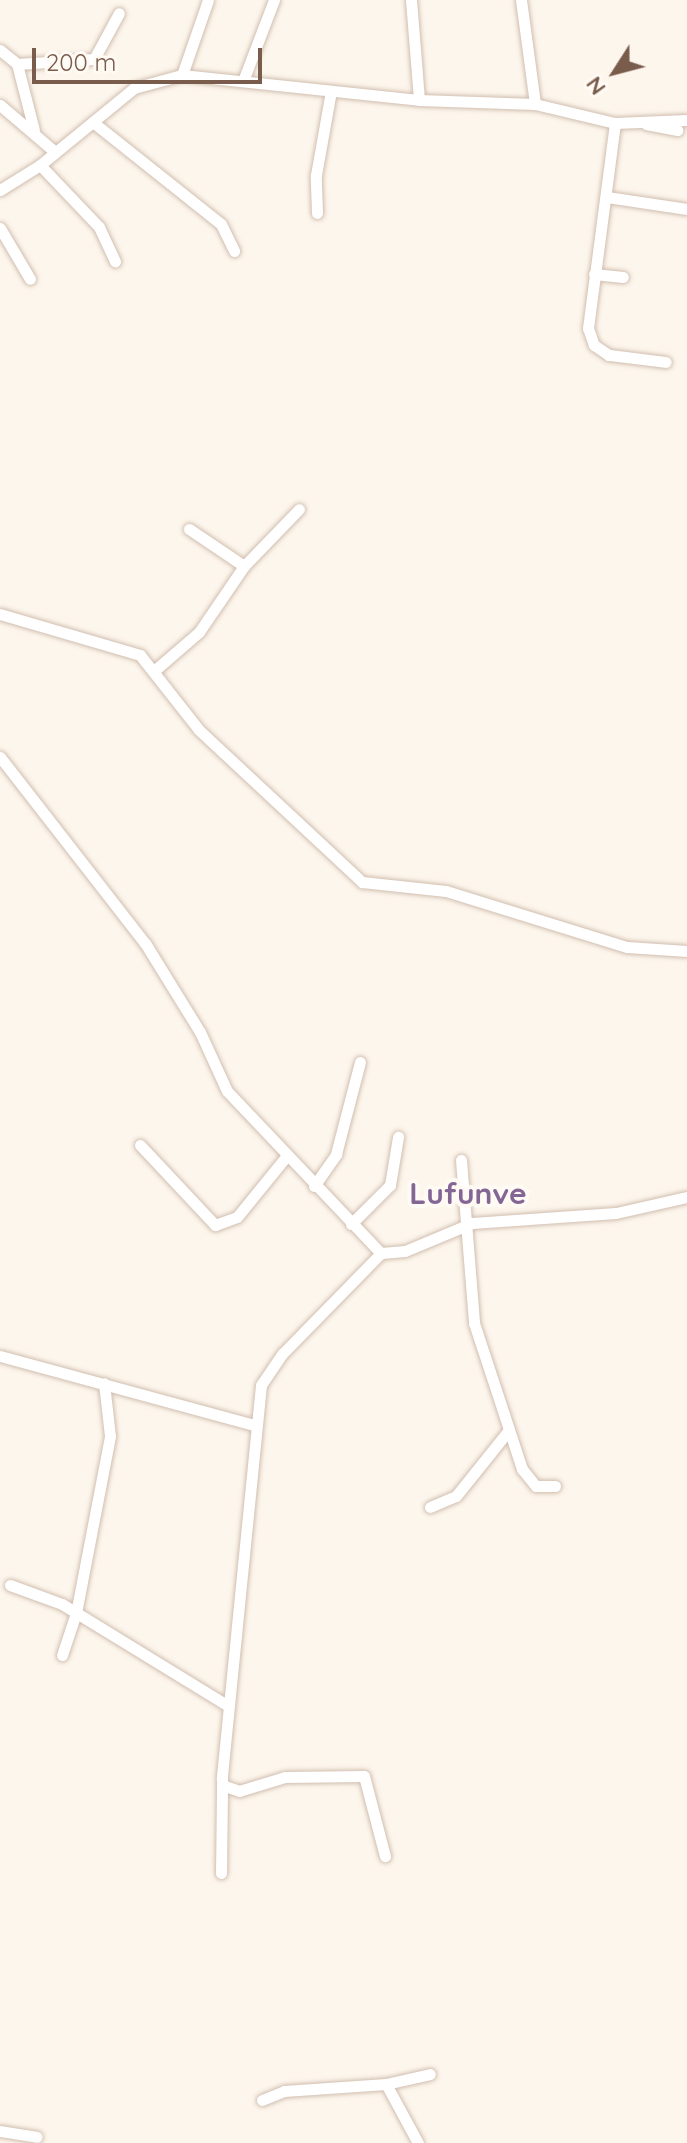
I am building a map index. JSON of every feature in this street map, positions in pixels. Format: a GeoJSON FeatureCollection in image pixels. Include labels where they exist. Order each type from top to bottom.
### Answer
{"type":"FeatureCollection","features":[{"type":"Feature","properties":{"kind":"street"},"geometry":{"type":"LineString","coordinates":[[182,75],[208,0]]}},
{"type":"Feature","properties":{"kind":"street"},"geometry":{"type":"LineString","coordinates":[[243,81],[274,0]]}},
{"type":"Feature","properties":{"kind":"street"},"geometry":{"type":"LineString","coordinates":[[411,0],[419,100]]}},
{"type":"Feature","properties":{"kind":"street"},"geometry":{"type":"LineString","coordinates":[[521,0],[535,104]]}},
{"type":"Feature","properties":{"kind":"street"},"geometry":{"type":"LineString","coordinates":[[17,64],[94,59],[119,13]]}},
{"type":"Feature","properties":{"kind":"street"},"geometry":{"type":"LineString","coordinates":[[0,50],[17,64],[34,130]]}},
{"type":"Feature","properties":{"kind":"street"},"geometry":{"type":"LineString","coordinates":[[0,190],[40,165],[134,88],[182,75],[419,100],[535,104],[615,123],[687,120]]}},
{"type":"Feature","properties":{"kind":"street"},"geometry":{"type":"LineString","coordinates":[[317,213],[316,175],[331,91]]}},
{"type":"Feature","properties":{"kind":"street"},"geometry":{"type":"LineString","coordinates":[[0,105],[34,130],[55,152]]}},
{"type":"Feature","properties":{"kind":"street"},"geometry":{"type":"LineString","coordinates":[[642,121],[677,130]]}},
{"type":"Feature","properties":{"kind":"street"},"geometry":{"type":"LineString","coordinates":[[94,123],[221,224],[234,251]]}},
{"type":"Feature","properties":{"kind":"street"},"geometry":{"type":"LineString","coordinates":[[615,123],[588,328],[594,345],[609,355],[666,362]]}},
{"type":"Feature","properties":{"kind":"street"},"geometry":{"type":"LineString","coordinates":[[40,165],[99,227],[115,262]]}},
{"type":"Feature","properties":{"kind":"street"},"geometry":{"type":"LineString","coordinates":[[607,197],[687,209]]}},
{"type":"Feature","properties":{"kind":"street"},"geometry":{"type":"LineString","coordinates":[[0,228],[30,279]]}},
{"type":"Feature","properties":{"kind":"street"},"geometry":{"type":"LineString","coordinates":[[594,274],[623,277]]}},
{"type":"Feature","properties":{"kind":"street"},"geometry":{"type":"LineString","coordinates":[[155,670],[199,632],[244,566],[299,509]]}},
{"type":"Feature","properties":{"kind":"street"},"geometry":{"type":"LineString","coordinates":[[189,529],[244,566]]}},
{"type":"Feature","properties":{"kind":"street"},"geometry":{"type":"LineString","coordinates":[[0,614],[103,640],[140,655],[155,670],[199,730],[362,882],[446,891],[627,947],[687,951]]}},
{"type":"Feature","properties":{"kind":"street"},"geometry":{"type":"LineString","coordinates":[[0,757],[6,771],[145,943],[200,1032],[227,1091],[285,1158],[381,1253]]}},
{"type":"Feature","properties":{"kind":"street"},"geometry":{"type":"LineString","coordinates":[[314,1186],[336,1154],[360,1062]]}},
{"type":"Feature","properties":{"kind":"street"},"geometry":{"type":"LineString","coordinates":[[351,1224],[390,1185],[398,1137]]}},
{"type":"Feature","properties":{"kind":"street"},"geometry":{"type":"LineString","coordinates":[[140,1145],[215,1225],[237,1217],[285,1158]]}},
{"type":"Feature","properties":{"kind":"street"},"geometry":{"type":"LineString","coordinates":[[461,1160],[474,1323],[508,1431],[528,1481],[536,1486],[555,1486]]}},
{"type":"Feature","properties":{"kind":"street"},"geometry":{"type":"LineString","coordinates":[[221,1873],[227,1705],[249,1527],[254,1425],[261,1385],[282,1354],[381,1253],[405,1251],[464,1226],[616,1213],[687,1197]]}},
{"type":"Feature","properties":{"kind":"street"},"geometry":{"type":"LineString","coordinates":[[0,1356],[254,1425]]}},
{"type":"Feature","properties":{"kind":"street"},"geometry":{"type":"LineString","coordinates":[[62,1655],[76,1613],[110,1436],[104,1383]]}},
{"type":"Feature","properties":{"kind":"street"},"geometry":{"type":"LineString","coordinates":[[430,1507],[456,1496],[508,1431]]}},
{"type":"Feature","properties":{"kind":"street"},"geometry":{"type":"LineString","coordinates":[[10,1585],[76,1613],[227,1705]]}},
{"type":"Feature","properties":{"kind":"street"},"geometry":{"type":"LineString","coordinates":[[222,1785],[243,1791],[285,1777],[364,1776],[385,1856]]}},
{"type":"Feature","properties":{"kind":"street"},"geometry":{"type":"LineString","coordinates":[[262,2100],[284,2091],[386,2084],[430,2074]]}},
{"type":"Feature","properties":{"kind":"street"},"geometry":{"type":"LineString","coordinates":[[386,2084],[418,2143]]}},
{"type":"Feature","properties":{"kind":"street"},"geometry":{"type":"LineString","coordinates":[[0,2131],[37,2137]]}},
{"type":"Feature","properties":{"kind":"district","name":"Lufunve"},"geometry":{"type":"Point","coordinates":[468,1193]}}]}
